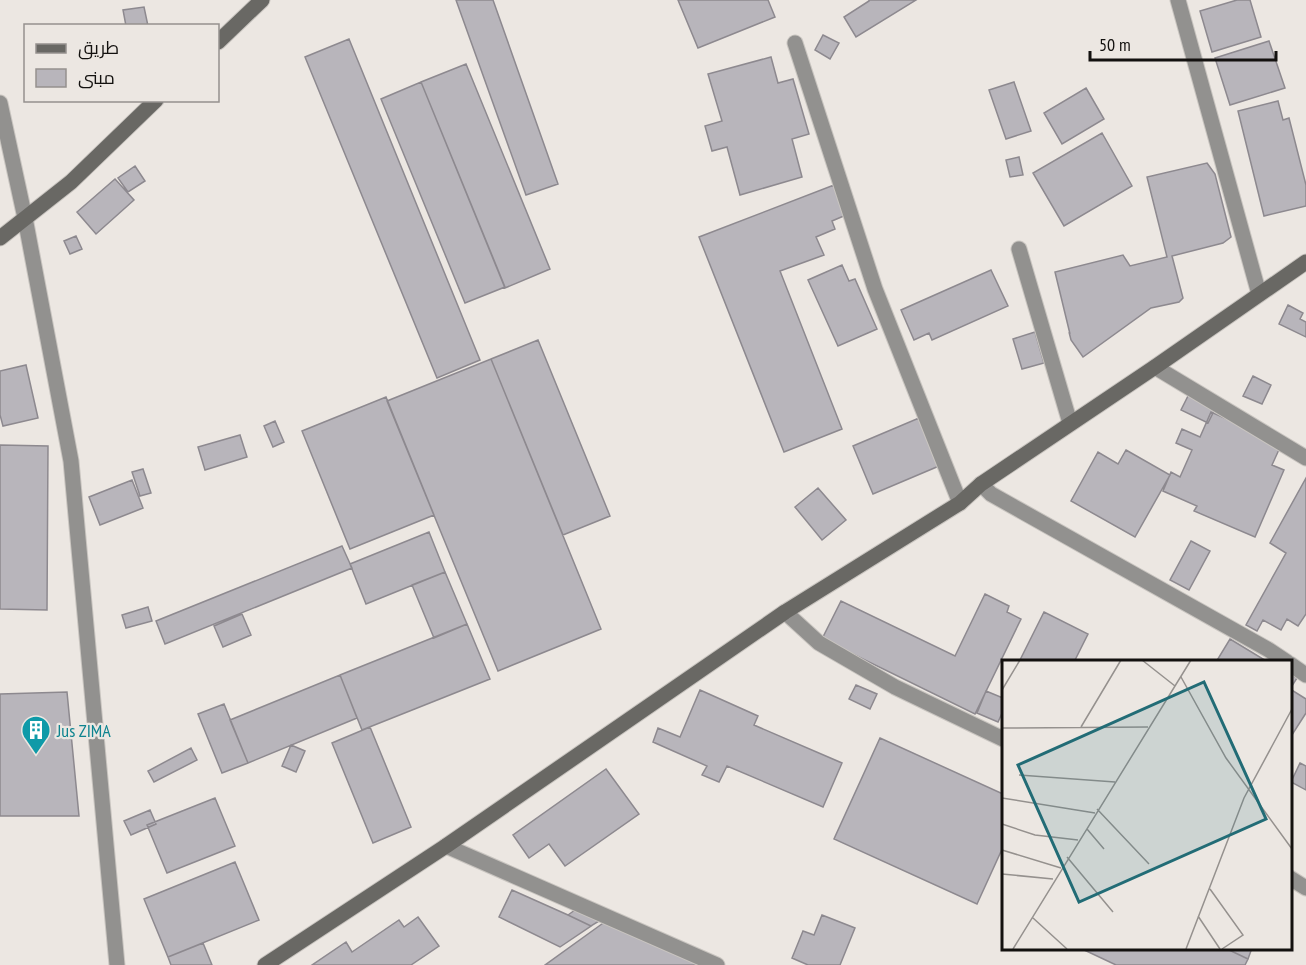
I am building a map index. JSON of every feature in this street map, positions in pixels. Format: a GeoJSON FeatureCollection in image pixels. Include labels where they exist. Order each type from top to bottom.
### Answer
{"type":"FeatureCollection","features":[{"type":"Feature","properties":{"kind":"main road"},"geometry":{"type":"LineString","coordinates":[[219,41],[262,0]]}},
{"type":"Feature","properties":{"kind":"main road"},"geometry":{"type":"LineString","coordinates":[[0,238],[71,182],[154,102]]}},
{"type":"Feature","properties":{"kind":"main road"},"geometry":{"type":"LineString","coordinates":[[265,965],[446,846],[785,612],[960,503],[981,484],[1306,262]]}},
{"type":"Feature","properties":{"kind":"street"},"geometry":{"type":"LineString","coordinates":[[1178,0],[1259,294]]}},
{"type":"Feature","properties":{"kind":"street"},"geometry":{"type":"LineString","coordinates":[[795,44],[875,289],[960,503]]}},
{"type":"Feature","properties":{"kind":"street"},"geometry":{"type":"LineString","coordinates":[[0,103],[25,218],[71,461],[117,965]]}},
{"type":"Feature","properties":{"kind":"street"},"geometry":{"type":"LineString","coordinates":[[1019,249],[1070,423]]}},
{"type":"Feature","properties":{"kind":"street"},"geometry":{"type":"LineString","coordinates":[[1155,367],[1306,458]]}},
{"type":"Feature","properties":{"kind":"street"},"geometry":{"type":"LineString","coordinates":[[981,484],[991,494],[1284,660]]}},
{"type":"Feature","properties":{"kind":"street"},"geometry":{"type":"LineString","coordinates":[[785,612],[819,643],[895,687],[1002,739]]}},
{"type":"Feature","properties":{"kind":"street"},"geometry":{"type":"LineString","coordinates":[[1291,665],[1306,675]]}},
{"type":"Feature","properties":{"kind":"street"},"geometry":{"type":"LineString","coordinates":[[446,846],[717,965]]}},
{"type":"Feature","properties":{"kind":"street"},"geometry":{"type":"LineString","coordinates":[[1291,879],[1306,888]]}},
{"type":"Feature","properties":{"kind":"building"},"geometry":{"type":"Polygon","coordinates":[[[456,0],[493,0],[558,184],[526,195],[456,0]]]}},
{"type":"Feature","properties":{"kind":"building"},"geometry":{"type":"Polygon","coordinates":[[[678,0],[768,0],[775,17],[698,48],[678,0]]]}},
{"type":"Feature","properties":{"kind":"building"},"geometry":{"type":"Polygon","coordinates":[[[869,0],[916,0],[856,37],[844,17],[869,0]]]}},
{"type":"Feature","properties":{"kind":"building"},"geometry":{"type":"Polygon","coordinates":[[[1237,0],[1250,0],[1261,37],[1212,52],[1200,11],[1237,0]]]}},
{"type":"Feature","properties":{"kind":"building"},"geometry":{"type":"Polygon","coordinates":[[[144,7],[148,24],[126,24],[123,10],[144,7]]]}},
{"type":"Feature","properties":{"kind":"building"},"geometry":{"type":"Polygon","coordinates":[[[823,35],[839,43],[830,59],[815,50],[823,35]]]}},
{"type":"Feature","properties":{"kind":"building"},"geometry":{"type":"Polygon","coordinates":[[[349,39],[480,360],[437,378],[305,57],[349,39]]]}},
{"type":"Feature","properties":{"kind":"building"},"geometry":{"type":"Polygon","coordinates":[[[1269,41],[1285,88],[1230,105],[1215,58],[1269,41]]]}},
{"type":"Feature","properties":{"kind":"building"},"geometry":{"type":"Polygon","coordinates":[[[771,57],[778,83],[793,79],[809,134],[792,139],[802,177],[740,195],[727,147],[712,151],[705,126],[722,121],[708,74],[771,57]]]}},
{"type":"Feature","properties":{"kind":"building"},"geometry":{"type":"Polygon","coordinates":[[[466,64],[550,269],[505,288],[421,82],[466,64]]]}},
{"type":"Feature","properties":{"kind":"building"},"geometry":{"type":"Polygon","coordinates":[[[421,82],[505,287],[465,303],[381,99],[421,82]]]}},
{"type":"Feature","properties":{"kind":"building"},"geometry":{"type":"Polygon","coordinates":[[[1014,82],[1031,131],[1006,139],[989,90],[1014,82]]]}},
{"type":"Feature","properties":{"kind":"building"},"geometry":{"type":"Polygon","coordinates":[[[1086,88],[1104,119],[1062,144],[1044,113],[1086,88]]]}},
{"type":"Feature","properties":{"kind":"building"},"geometry":{"type":"Polygon","coordinates":[[[1278,101],[1283,120],[1289,118],[1306,185],[1306,206],[1264,216],[1238,111],[1278,101]]]}},
{"type":"Feature","properties":{"kind":"building"},"geometry":{"type":"Polygon","coordinates":[[[1102,133],[1132,186],[1064,226],[1033,173],[1102,133]]]}},
{"type":"Feature","properties":{"kind":"building"},"geometry":{"type":"Polygon","coordinates":[[[1019,157],[1023,175],[1010,177],[1006,160],[1019,157]]]}},
{"type":"Feature","properties":{"kind":"building"},"geometry":{"type":"Polygon","coordinates":[[[1207,163],[1215,174],[1231,237],[1223,243],[1172,256],[1183,298],[1179,302],[1151,308],[1083,357],[1071,340],[1055,272],[1123,255],[1130,266],[1167,257],[1147,177],[1207,163]]]}},
{"type":"Feature","properties":{"kind":"building"},"geometry":{"type":"Polygon","coordinates":[[[135,166],[145,181],[128,192],[118,178],[135,166]]]}},
{"type":"Feature","properties":{"kind":"building"},"geometry":{"type":"Polygon","coordinates":[[[115,179],[134,200],[96,234],[77,212],[115,179]]]}},
{"type":"Feature","properties":{"kind":"building"},"geometry":{"type":"Polygon","coordinates":[[[834,185],[846,215],[832,221],[835,229],[816,237],[824,255],[780,271],[842,429],[784,452],[699,237],[834,185]]]}},
{"type":"Feature","properties":{"kind":"building"},"geometry":{"type":"Polygon","coordinates":[[[76,236],[82,249],[70,254],[64,241],[76,236]]]}},
{"type":"Feature","properties":{"kind":"building"},"geometry":{"type":"Polygon","coordinates":[[[842,265],[849,281],[855,279],[877,329],[838,346],[808,280],[842,265]]]}},
{"type":"Feature","properties":{"kind":"building"},"geometry":{"type":"Polygon","coordinates":[[[991,270],[1008,306],[932,340],[929,333],[914,340],[901,310],[991,270]]]}},
{"type":"Feature","properties":{"kind":"building"},"geometry":{"type":"Polygon","coordinates":[[[1288,305],[1303,313],[1300,319],[1306,322],[1306,337],[1279,324],[1288,305]]]}},
{"type":"Feature","properties":{"kind":"building"},"geometry":{"type":"Polygon","coordinates":[[[1035,332],[1044,363],[1022,369],[1013,339],[1035,332]]]}},
{"type":"Feature","properties":{"kind":"building"},"geometry":{"type":"Polygon","coordinates":[[[538,340],[610,516],[563,535],[491,359],[538,340]]]}},
{"type":"Feature","properties":{"kind":"building"},"geometry":{"type":"Polygon","coordinates":[[[491,359],[601,629],[498,671],[387,401],[491,359]]]}},
{"type":"Feature","properties":{"kind":"building"},"geometry":{"type":"Polygon","coordinates":[[[26,365],[38,418],[3,426],[0,415],[0,371],[26,365]]]}},
{"type":"Feature","properties":{"kind":"building"},"geometry":{"type":"Polygon","coordinates":[[[1253,376],[1271,385],[1262,404],[1243,396],[1253,376]]]}},
{"type":"Feature","properties":{"kind":"building"},"geometry":{"type":"Polygon","coordinates":[[[1189,394],[1216,407],[1208,423],[1181,410],[1189,394]]]}},
{"type":"Feature","properties":{"kind":"building"},"geometry":{"type":"Polygon","coordinates":[[[386,397],[434,515],[350,549],[302,431],[386,397]]]}},
{"type":"Feature","properties":{"kind":"building"},"geometry":{"type":"Polygon","coordinates":[[[1211,412],[1282,443],[1272,465],[1284,470],[1255,537],[1194,511],[1197,506],[1163,491],[1171,472],[1180,477],[1192,450],[1176,443],[1182,429],[1200,437],[1211,412]]]}},
{"type":"Feature","properties":{"kind":"building"},"geometry":{"type":"Polygon","coordinates":[[[919,418],[939,466],[873,494],[853,446],[919,418]]]}},
{"type":"Feature","properties":{"kind":"building"},"geometry":{"type":"Polygon","coordinates":[[[275,421],[284,442],[273,447],[264,426],[275,421]]]}},
{"type":"Feature","properties":{"kind":"building"},"geometry":{"type":"Polygon","coordinates":[[[240,435],[247,457],[205,470],[198,447],[240,435]]]}},
{"type":"Feature","properties":{"kind":"building"},"geometry":{"type":"Polygon","coordinates":[[[0,445],[48,446],[47,610],[0,609],[0,445]]]}},
{"type":"Feature","properties":{"kind":"building"},"geometry":{"type":"Polygon","coordinates":[[[1126,450],[1170,475],[1135,537],[1071,501],[1098,452],[1118,464],[1126,450]]]}},
{"type":"Feature","properties":{"kind":"building"},"geometry":{"type":"Polygon","coordinates":[[[143,469],[151,493],[140,496],[132,472],[143,469]]]}},
{"type":"Feature","properties":{"kind":"building"},"geometry":{"type":"Polygon","coordinates":[[[1306,478],[1306,614],[1298,626],[1287,619],[1281,630],[1263,620],[1257,631],[1246,625],[1286,553],[1270,543],[1306,478]]]}},
{"type":"Feature","properties":{"kind":"building"},"geometry":{"type":"Polygon","coordinates":[[[132,480],[143,508],[100,525],[89,497],[132,480]]]}},
{"type":"Feature","properties":{"kind":"building"},"geometry":{"type":"Polygon","coordinates":[[[818,488],[846,520],[822,540],[795,507],[818,488]]]}},
{"type":"Feature","properties":{"kind":"building"},"geometry":{"type":"Polygon","coordinates":[[[429,532],[445,572],[366,604],[350,564],[429,532]]]}},
{"type":"Feature","properties":{"kind":"building"},"geometry":{"type":"Polygon","coordinates":[[[1191,541],[1210,551],[1189,590],[1170,580],[1191,541]]]}},
{"type":"Feature","properties":{"kind":"building"},"geometry":{"type":"Polygon","coordinates":[[[342,546],[352,568],[165,644],[156,621],[342,546]]]}},
{"type":"Feature","properties":{"kind":"building"},"geometry":{"type":"Polygon","coordinates":[[[445,572],[467,624],[434,638],[412,585],[445,572]]]}},
{"type":"Feature","properties":{"kind":"building"},"geometry":{"type":"Polygon","coordinates":[[[985,594],[1009,606],[1007,612],[1021,619],[975,714],[822,639],[841,601],[955,656],[985,594]]]}},
{"type":"Feature","properties":{"kind":"building"},"geometry":{"type":"Polygon","coordinates":[[[148,607],[152,621],[126,628],[122,615],[148,607]]]}},
{"type":"Feature","properties":{"kind":"building"},"geometry":{"type":"Polygon","coordinates":[[[1044,612],[1088,634],[1075,660],[1020,660],[1044,612]]]}},
{"type":"Feature","properties":{"kind":"building"},"geometry":{"type":"Polygon","coordinates":[[[242,614],[251,635],[223,647],[214,626],[242,614]]]}},
{"type":"Feature","properties":{"kind":"building"},"geometry":{"type":"Polygon","coordinates":[[[467,624],[490,679],[362,730],[340,675],[467,624]]]}},
{"type":"Feature","properties":{"kind":"building"},"geometry":{"type":"Polygon","coordinates":[[[1230,639],[1265,660],[1217,660],[1230,639]]]}},
{"type":"Feature","properties":{"kind":"building"},"geometry":{"type":"Polygon","coordinates":[[[340,675],[357,718],[248,763],[230,720],[340,675]]]}},
{"type":"Feature","properties":{"kind":"building"},"geometry":{"type":"Polygon","coordinates":[[[1291,675],[1297,678],[1291,687],[1291,675]]]}},
{"type":"Feature","properties":{"kind":"building"},"geometry":{"type":"Polygon","coordinates":[[[856,685],[877,694],[870,709],[849,699],[856,685]]]}},
{"type":"Feature","properties":{"kind":"building"},"geometry":{"type":"Polygon","coordinates":[[[700,690],[758,716],[754,725],[842,763],[823,807],[727,766],[719,782],[702,775],[707,766],[653,742],[658,728],[680,737],[700,690]]]}},
{"type":"Feature","properties":{"kind":"building"},"geometry":{"type":"Polygon","coordinates":[[[1291,690],[1306,699],[1306,713],[1291,736],[1291,690]]]}},
{"type":"Feature","properties":{"kind":"building"},"geometry":{"type":"Polygon","coordinates":[[[986,691],[1002,698],[1002,713],[998,722],[977,713],[986,691]]]}},
{"type":"Feature","properties":{"kind":"building","name":"Jus ZIMA"},"geometry":{"type":"Polygon","coordinates":[[[67,692],[79,816],[0,816],[0,694],[67,692]]]}},
{"type":"Feature","properties":{"kind":"building"},"geometry":{"type":"Polygon","coordinates":[[[224,704],[248,763],[222,773],[198,714],[224,704]]]}},
{"type":"Feature","properties":{"kind":"building"},"geometry":{"type":"Polygon","coordinates":[[[370,727],[411,827],[373,843],[332,743],[370,727]]]}},
{"type":"Feature","properties":{"kind":"building"},"geometry":{"type":"Polygon","coordinates":[[[880,738],[1002,794],[1002,849],[977,904],[834,839],[880,738]]]}},
{"type":"Feature","properties":{"kind":"building"},"geometry":{"type":"Polygon","coordinates":[[[291,745],[305,751],[296,772],[282,766],[291,745]]]}},
{"type":"Feature","properties":{"kind":"building"},"geometry":{"type":"Polygon","coordinates":[[[191,748],[197,760],[154,782],[148,771],[191,748]]]}},
{"type":"Feature","properties":{"kind":"building"},"geometry":{"type":"Polygon","coordinates":[[[1300,763],[1306,766],[1306,790],[1291,782],[1300,763]]]}},
{"type":"Feature","properties":{"kind":"building"},"geometry":{"type":"Polygon","coordinates":[[[606,769],[639,814],[565,866],[549,844],[529,858],[513,835],[606,769]]]}},
{"type":"Feature","properties":{"kind":"building"},"geometry":{"type":"Polygon","coordinates":[[[215,798],[235,846],[167,873],[147,825],[215,798]]]}},
{"type":"Feature","properties":{"kind":"building"},"geometry":{"type":"Polygon","coordinates":[[[150,810],[156,824],[131,835],[124,821],[150,810]]]}},
{"type":"Feature","properties":{"kind":"building"},"geometry":{"type":"Polygon","coordinates":[[[235,862],[259,920],[168,957],[144,899],[235,862]]]}},
{"type":"Feature","properties":{"kind":"building"},"geometry":{"type":"Polygon","coordinates":[[[512,890],[591,926],[560,947],[499,917],[512,890]]]}},
{"type":"Feature","properties":{"kind":"building"},"geometry":{"type":"Polygon","coordinates":[[[579,907],[604,918],[591,926],[568,915],[579,907]]]}},
{"type":"Feature","properties":{"kind":"building"},"geometry":{"type":"Polygon","coordinates":[[[822,915],[855,928],[840,965],[808,965],[792,958],[803,931],[814,935],[822,915]]]}},
{"type":"Feature","properties":{"kind":"building"},"geometry":{"type":"Polygon","coordinates":[[[418,917],[439,946],[411,965],[312,965],[346,942],[352,952],[399,920],[404,927],[418,917]]]}},
{"type":"Feature","properties":{"kind":"building"},"geometry":{"type":"Polygon","coordinates":[[[606,921],[703,965],[545,965],[606,921]]]}},
{"type":"Feature","properties":{"kind":"building"},"geometry":{"type":"Polygon","coordinates":[[[203,943],[212,965],[171,965],[168,957],[203,943]]]}},
{"type":"Feature","properties":{"kind":"building"},"geometry":{"type":"Polygon","coordinates":[[[1084,950],[1229,950],[1248,959],[1245,965],[1116,965],[1084,950]]]}},
{"type":"Feature","properties":{"kind":"building"},"geometry":{"type":"Polygon","coordinates":[[[1229,950],[1251,950],[1248,959],[1229,950]]]}},
{"type":"Feature","properties":{"kind":"place","name":"Jus ZIMA"},"geometry":{"type":"Point","coordinates":[36,756]}}]}
